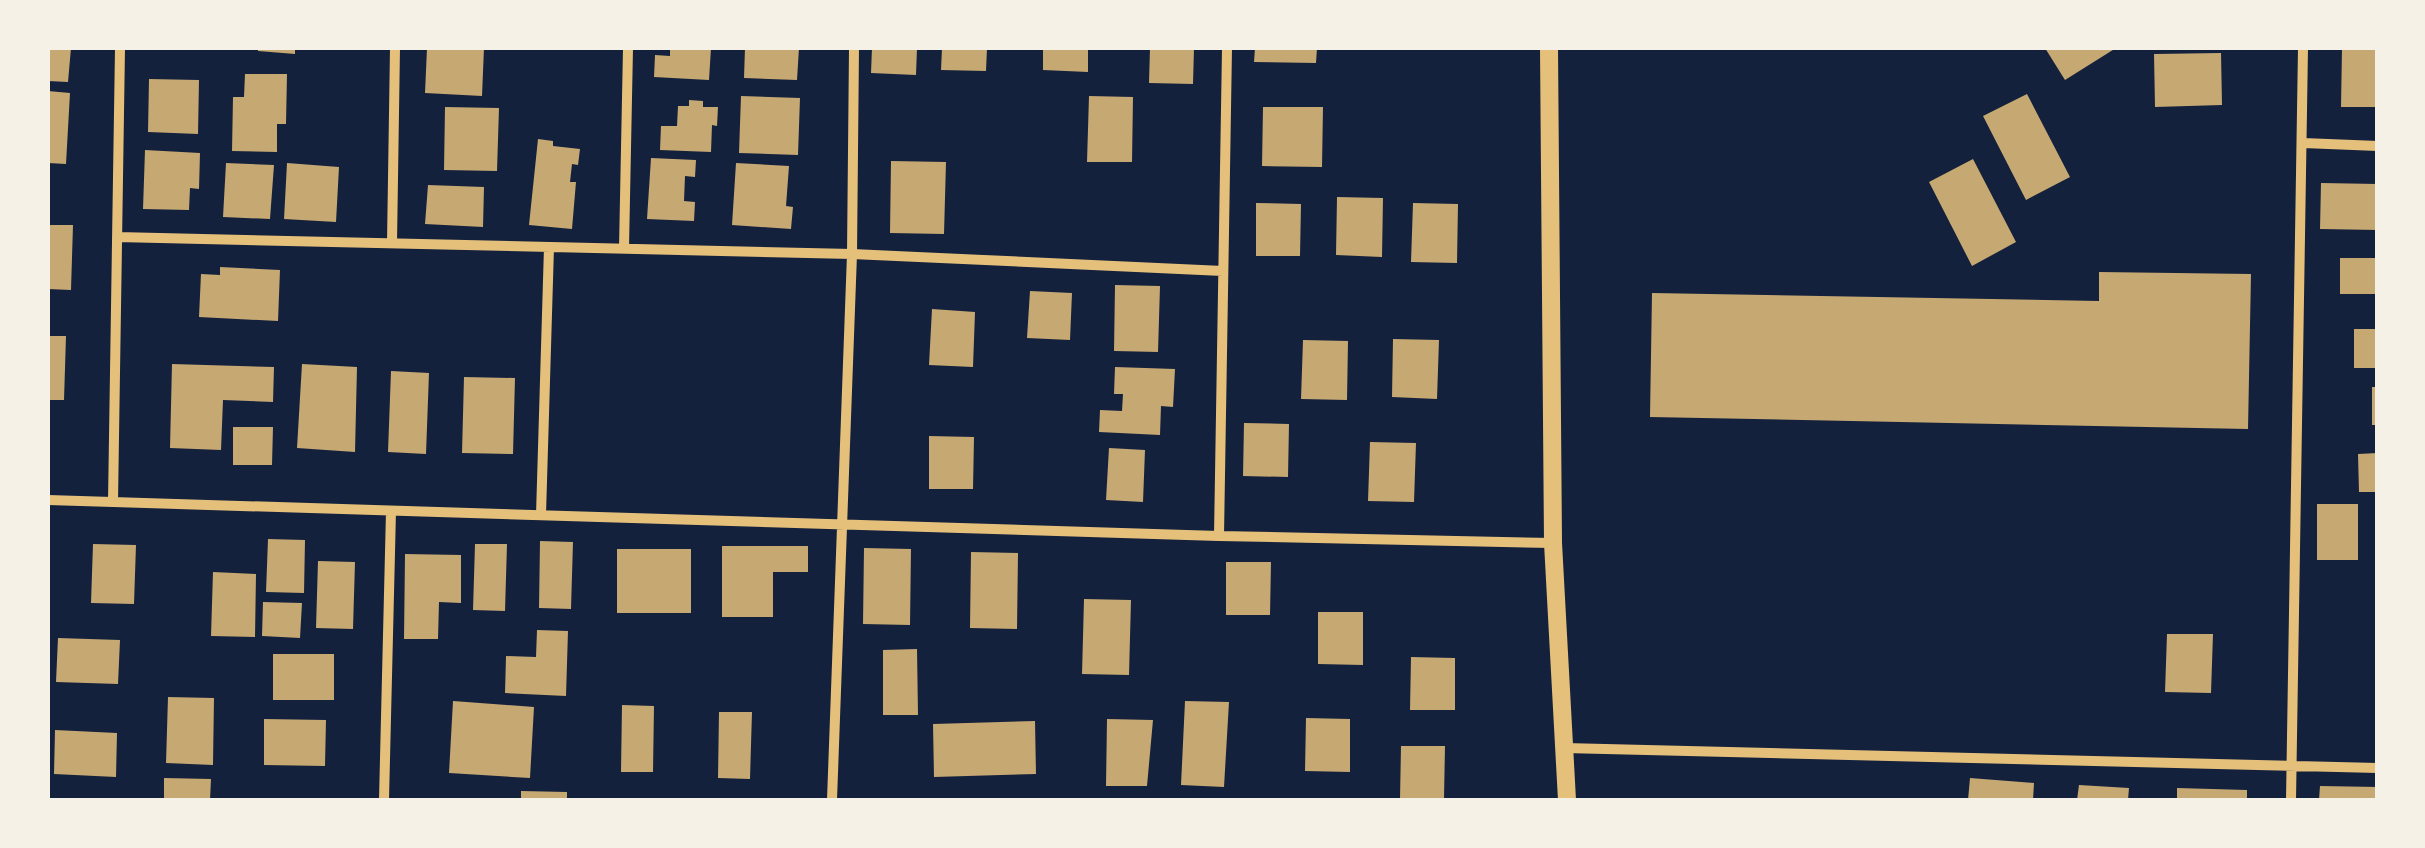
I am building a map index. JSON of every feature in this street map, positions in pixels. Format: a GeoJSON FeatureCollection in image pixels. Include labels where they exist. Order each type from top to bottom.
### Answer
{"type":"FeatureCollection","features":[{"type":"Feature","properties":{"kind":"street"},"geometry":{"type":"LineString","coordinates":[[114,502],[120,48]]}},
{"type":"Feature","properties":{"kind":"street"},"geometry":{"type":"LineString","coordinates":[[392,243],[396,48]]}},
{"type":"Feature","properties":{"kind":"street"},"geometry":{"type":"LineString","coordinates":[[624,248],[628,48]]}},
{"type":"Feature","properties":{"kind":"street"},"geometry":{"type":"LineString","coordinates":[[832,800],[852,254],[854,48]]}},
{"type":"Feature","properties":{"kind":"street"},"geometry":{"type":"LineString","coordinates":[[1219,536],[1227,48]]}},
{"type":"Feature","properties":{"kind":"street"},"geometry":{"type":"LineString","coordinates":[[1549,48],[1553,543],[1567,800]]}},
{"type":"Feature","properties":{"kind":"street"},"geometry":{"type":"LineString","coordinates":[[2291,800],[2303,48]]}},
{"type":"Feature","properties":{"kind":"street"},"geometry":{"type":"LineString","coordinates":[[2303,144],[2378,146]]}},
{"type":"Feature","properties":{"kind":"street"},"geometry":{"type":"LineString","coordinates":[[117,237],[852,254],[1223,271]]}},
{"type":"Feature","properties":{"kind":"street"},"geometry":{"type":"LineString","coordinates":[[541,515],[549,247]]}},
{"type":"Feature","properties":{"kind":"street"},"geometry":{"type":"LineString","coordinates":[[48,500],[1553,543]]}},
{"type":"Feature","properties":{"kind":"street"},"geometry":{"type":"LineString","coordinates":[[384,800],[391,511]]}},
{"type":"Feature","properties":{"kind":"street"},"geometry":{"type":"LineString","coordinates":[[1564,748],[2378,768]]}},
{"type":"Feature","properties":{"kind":"building"},"geometry":{"type":"Polygon","coordinates":[[[48,48],[71,48],[68,82],[48,81],[48,48]]]}},
{"type":"Feature","properties":{"kind":"building"},"geometry":{"type":"Polygon","coordinates":[[[295,48],[295,54],[258,51],[295,48]]]}},
{"type":"Feature","properties":{"kind":"building"},"geometry":{"type":"Polygon","coordinates":[[[427,48],[484,48],[482,96],[425,93],[427,48]]]}},
{"type":"Feature","properties":{"kind":"building"},"geometry":{"type":"Polygon","coordinates":[[[670,48],[711,48],[709,80],[654,77],[655,55],[670,56],[670,48]]]}},
{"type":"Feature","properties":{"kind":"building"},"geometry":{"type":"Polygon","coordinates":[[[745,48],[799,48],[797,80],[744,78],[745,48]]]}},
{"type":"Feature","properties":{"kind":"building"},"geometry":{"type":"Polygon","coordinates":[[[872,48],[917,48],[916,75],[871,73],[872,48]]]}},
{"type":"Feature","properties":{"kind":"building"},"geometry":{"type":"Polygon","coordinates":[[[942,48],[987,48],[986,71],[941,70],[942,48]]]}},
{"type":"Feature","properties":{"kind":"building"},"geometry":{"type":"Polygon","coordinates":[[[1043,48],[1088,48],[1088,72],[1043,70],[1043,48]]]}},
{"type":"Feature","properties":{"kind":"building"},"geometry":{"type":"Polygon","coordinates":[[[1150,48],[1194,48],[1193,84],[1149,83],[1150,48]]]}},
{"type":"Feature","properties":{"kind":"building"},"geometry":{"type":"Polygon","coordinates":[[[1255,48],[1317,48],[1316,63],[1254,62],[1255,48]]]}},
{"type":"Feature","properties":{"kind":"building"},"geometry":{"type":"Polygon","coordinates":[[[2045,48],[2116,48],[2065,80],[2045,48]]]}},
{"type":"Feature","properties":{"kind":"building"},"geometry":{"type":"Polygon","coordinates":[[[2342,48],[2378,48],[2378,107],[2341,107],[2342,48]]]}},
{"type":"Feature","properties":{"kind":"building"},"geometry":{"type":"Polygon","coordinates":[[[2221,53],[2222,105],[2155,107],[2154,54],[2221,53]]]}},
{"type":"Feature","properties":{"kind":"building"},"geometry":{"type":"Polygon","coordinates":[[[245,74],[287,74],[286,124],[277,124],[277,152],[232,151],[233,97],[244,97],[245,74]]]}},
{"type":"Feature","properties":{"kind":"building"},"geometry":{"type":"Polygon","coordinates":[[[149,79],[199,80],[198,134],[148,132],[149,79]]]}},
{"type":"Feature","properties":{"kind":"building"},"geometry":{"type":"Polygon","coordinates":[[[48,91],[70,93],[66,164],[48,163],[48,91]]]}},
{"type":"Feature","properties":{"kind":"building"},"geometry":{"type":"Polygon","coordinates":[[[2027,94],[2070,177],[2026,200],[1983,116],[2027,94]]]}},
{"type":"Feature","properties":{"kind":"building"},"geometry":{"type":"Polygon","coordinates":[[[741,96],[800,98],[798,155],[739,153],[741,96]]]}},
{"type":"Feature","properties":{"kind":"building"},"geometry":{"type":"Polygon","coordinates":[[[1089,96],[1133,97],[1132,162],[1087,162],[1089,96]]]}},
{"type":"Feature","properties":{"kind":"building"},"geometry":{"type":"Polygon","coordinates":[[[689,100],[703,101],[703,107],[718,107],[717,126],[712,125],[711,152],[660,150],[661,126],[677,126],[678,106],[689,106],[689,100]]]}},
{"type":"Feature","properties":{"kind":"building"},"geometry":{"type":"Polygon","coordinates":[[[445,107],[499,108],[497,171],[444,170],[445,107]]]}},
{"type":"Feature","properties":{"kind":"building"},"geometry":{"type":"Polygon","coordinates":[[[1263,107],[1323,107],[1322,167],[1262,166],[1263,107]]]}},
{"type":"Feature","properties":{"kind":"building"},"geometry":{"type":"Polygon","coordinates":[[[538,139],[553,141],[553,146],[580,149],[578,165],[572,164],[570,182],[576,182],[572,229],[529,225],[538,139]]]}},
{"type":"Feature","properties":{"kind":"building"},"geometry":{"type":"Polygon","coordinates":[[[145,150],[200,153],[199,189],[190,188],[189,210],[143,209],[145,150]]]}},
{"type":"Feature","properties":{"kind":"building"},"geometry":{"type":"Polygon","coordinates":[[[651,158],[696,160],[695,177],[685,176],[684,201],[695,202],[694,221],[647,219],[651,158]]]}},
{"type":"Feature","properties":{"kind":"building"},"geometry":{"type":"Polygon","coordinates":[[[1973,159],[2016,242],[1972,266],[1929,182],[1973,159]]]}},
{"type":"Feature","properties":{"kind":"building"},"geometry":{"type":"Polygon","coordinates":[[[891,161],[946,162],[944,234],[890,233],[891,161]]]}},
{"type":"Feature","properties":{"kind":"building"},"geometry":{"type":"Polygon","coordinates":[[[226,163],[274,165],[270,219],[223,217],[226,163]]]}},
{"type":"Feature","properties":{"kind":"building"},"geometry":{"type":"Polygon","coordinates":[[[287,163],[339,167],[336,222],[284,219],[287,163]]]}},
{"type":"Feature","properties":{"kind":"building"},"geometry":{"type":"Polygon","coordinates":[[[736,163],[789,166],[786,206],[793,207],[791,229],[732,225],[736,163]]]}},
{"type":"Feature","properties":{"kind":"building"},"geometry":{"type":"Polygon","coordinates":[[[2321,183],[2378,184],[2378,230],[2320,229],[2321,183]]]}},
{"type":"Feature","properties":{"kind":"building"},"geometry":{"type":"Polygon","coordinates":[[[428,185],[484,187],[483,227],[425,224],[428,185]]]}},
{"type":"Feature","properties":{"kind":"building"},"geometry":{"type":"Polygon","coordinates":[[[1337,197],[1383,198],[1382,257],[1336,255],[1337,197]]]}},
{"type":"Feature","properties":{"kind":"building"},"geometry":{"type":"Polygon","coordinates":[[[1256,203],[1301,204],[1300,256],[1256,256],[1256,203]]]}},
{"type":"Feature","properties":{"kind":"building"},"geometry":{"type":"Polygon","coordinates":[[[1413,203],[1458,204],[1457,263],[1411,262],[1413,203]]]}},
{"type":"Feature","properties":{"kind":"building"},"geometry":{"type":"Polygon","coordinates":[[[48,225],[73,225],[71,290],[48,289],[48,225]]]}},
{"type":"Feature","properties":{"kind":"building"},"geometry":{"type":"Polygon","coordinates":[[[2340,258],[2378,258],[2378,294],[2340,294],[2340,258]]]}},
{"type":"Feature","properties":{"kind":"building"},"geometry":{"type":"Polygon","coordinates":[[[220,267],[280,270],[278,321],[199,317],[201,274],[220,275],[220,267]]]}},
{"type":"Feature","properties":{"kind":"building"},"geometry":{"type":"Polygon","coordinates":[[[2099,272],[2251,274],[2248,429],[1650,417],[1652,293],[2099,301],[2099,272]]]}},
{"type":"Feature","properties":{"kind":"building"},"geometry":{"type":"Polygon","coordinates":[[[1115,285],[1160,286],[1158,352],[1114,351],[1115,285]]]}},
{"type":"Feature","properties":{"kind":"building"},"geometry":{"type":"Polygon","coordinates":[[[1030,291],[1072,293],[1070,340],[1027,338],[1030,291]]]}},
{"type":"Feature","properties":{"kind":"building"},"geometry":{"type":"Polygon","coordinates":[[[932,309],[975,312],[973,367],[929,365],[932,309]]]}},
{"type":"Feature","properties":{"kind":"building"},"geometry":{"type":"Polygon","coordinates":[[[2354,329],[2378,329],[2378,368],[2354,368],[2354,329]]]}},
{"type":"Feature","properties":{"kind":"building"},"geometry":{"type":"Polygon","coordinates":[[[48,336],[66,336],[64,400],[48,400],[48,336]]]}},
{"type":"Feature","properties":{"kind":"building"},"geometry":{"type":"Polygon","coordinates":[[[1393,339],[1439,340],[1437,399],[1392,397],[1393,339]]]}},
{"type":"Feature","properties":{"kind":"building"},"geometry":{"type":"Polygon","coordinates":[[[1303,340],[1348,341],[1347,400],[1301,399],[1303,340]]]}},
{"type":"Feature","properties":{"kind":"building"},"geometry":{"type":"Polygon","coordinates":[[[172,364],[274,367],[273,402],[223,400],[221,450],[170,448],[172,364]]]}},
{"type":"Feature","properties":{"kind":"building"},"geometry":{"type":"Polygon","coordinates":[[[302,364],[357,367],[355,452],[297,448],[302,364]]]}},
{"type":"Feature","properties":{"kind":"building"},"geometry":{"type":"Polygon","coordinates":[[[1115,367],[1175,369],[1173,407],[1161,406],[1160,435],[1099,432],[1100,410],[1122,411],[1123,394],[1114,394],[1115,367]]]}},
{"type":"Feature","properties":{"kind":"building"},"geometry":{"type":"Polygon","coordinates":[[[391,371],[429,373],[426,454],[388,452],[391,371]]]}},
{"type":"Feature","properties":{"kind":"building"},"geometry":{"type":"Polygon","coordinates":[[[464,377],[515,378],[513,454],[462,453],[464,377]]]}},
{"type":"Feature","properties":{"kind":"building"},"geometry":{"type":"Polygon","coordinates":[[[2372,387],[2378,387],[2378,425],[2372,425],[2372,387]]]}},
{"type":"Feature","properties":{"kind":"building"},"geometry":{"type":"Polygon","coordinates":[[[1244,423],[1289,424],[1288,477],[1243,476],[1244,423]]]}},
{"type":"Feature","properties":{"kind":"building"},"geometry":{"type":"Polygon","coordinates":[[[233,427],[273,427],[272,465],[233,465],[233,427]]]}},
{"type":"Feature","properties":{"kind":"building"},"geometry":{"type":"Polygon","coordinates":[[[929,436],[974,437],[973,489],[929,489],[929,436]]]}},
{"type":"Feature","properties":{"kind":"building"},"geometry":{"type":"Polygon","coordinates":[[[1370,442],[1416,443],[1414,502],[1368,501],[1370,442]]]}},
{"type":"Feature","properties":{"kind":"building"},"geometry":{"type":"Polygon","coordinates":[[[1109,448],[1145,450],[1143,502],[1106,500],[1109,448]]]}},
{"type":"Feature","properties":{"kind":"building"},"geometry":{"type":"Polygon","coordinates":[[[2378,453],[2378,492],[2359,492],[2358,454],[2378,453]]]}},
{"type":"Feature","properties":{"kind":"building"},"geometry":{"type":"Polygon","coordinates":[[[2317,504],[2358,504],[2358,560],[2317,560],[2317,504]]]}},
{"type":"Feature","properties":{"kind":"building"},"geometry":{"type":"Polygon","coordinates":[[[268,539],[305,540],[304,593],[266,592],[268,539]]]}},
{"type":"Feature","properties":{"kind":"building"},"geometry":{"type":"Polygon","coordinates":[[[540,541],[573,542],[571,609],[539,608],[540,541]]]}},
{"type":"Feature","properties":{"kind":"building"},"geometry":{"type":"Polygon","coordinates":[[[93,544],[136,545],[134,604],[91,603],[93,544]]]}},
{"type":"Feature","properties":{"kind":"building"},"geometry":{"type":"Polygon","coordinates":[[[475,544],[507,544],[505,611],[473,610],[475,544]]]}},
{"type":"Feature","properties":{"kind":"building"},"geometry":{"type":"Polygon","coordinates":[[[722,546],[808,546],[808,572],[773,572],[773,617],[722,617],[722,546]]]}},
{"type":"Feature","properties":{"kind":"building"},"geometry":{"type":"Polygon","coordinates":[[[864,548],[911,549],[910,625],[863,624],[864,548]]]}},
{"type":"Feature","properties":{"kind":"building"},"geometry":{"type":"Polygon","coordinates":[[[617,549],[691,549],[691,613],[617,613],[617,549]]]}},
{"type":"Feature","properties":{"kind":"building"},"geometry":{"type":"Polygon","coordinates":[[[971,552],[1018,553],[1017,629],[970,628],[971,552]]]}},
{"type":"Feature","properties":{"kind":"building"},"geometry":{"type":"Polygon","coordinates":[[[405,554],[461,555],[461,603],[439,602],[438,639],[404,639],[405,554]]]}},
{"type":"Feature","properties":{"kind":"building"},"geometry":{"type":"Polygon","coordinates":[[[318,561],[355,562],[353,629],[316,628],[318,561]]]}},
{"type":"Feature","properties":{"kind":"building"},"geometry":{"type":"Polygon","coordinates":[[[1226,562],[1271,562],[1270,615],[1226,615],[1226,562]]]}},
{"type":"Feature","properties":{"kind":"building"},"geometry":{"type":"Polygon","coordinates":[[[213,572],[256,574],[255,637],[211,636],[213,572]]]}},
{"type":"Feature","properties":{"kind":"building"},"geometry":{"type":"Polygon","coordinates":[[[1084,599],[1131,600],[1129,675],[1082,674],[1084,599]]]}},
{"type":"Feature","properties":{"kind":"building"},"geometry":{"type":"Polygon","coordinates":[[[263,602],[302,603],[300,638],[262,636],[263,602]]]}},
{"type":"Feature","properties":{"kind":"building"},"geometry":{"type":"Polygon","coordinates":[[[1318,612],[1363,612],[1363,665],[1318,664],[1318,612]]]}},
{"type":"Feature","properties":{"kind":"building"},"geometry":{"type":"Polygon","coordinates":[[[537,630],[568,631],[566,696],[505,693],[506,656],[536,657],[537,630]]]}},
{"type":"Feature","properties":{"kind":"building"},"geometry":{"type":"Polygon","coordinates":[[[2167,634],[2213,634],[2211,693],[2165,692],[2167,634]]]}},
{"type":"Feature","properties":{"kind":"building"},"geometry":{"type":"Polygon","coordinates":[[[58,638],[120,640],[118,684],[56,682],[58,638]]]}},
{"type":"Feature","properties":{"kind":"building"},"geometry":{"type":"Polygon","coordinates":[[[917,649],[918,715],[883,715],[883,650],[917,649]]]}},
{"type":"Feature","properties":{"kind":"building"},"geometry":{"type":"Polygon","coordinates":[[[273,654],[334,654],[334,700],[273,700],[273,654]]]}},
{"type":"Feature","properties":{"kind":"building"},"geometry":{"type":"Polygon","coordinates":[[[1411,657],[1455,658],[1455,710],[1410,710],[1411,657]]]}},
{"type":"Feature","properties":{"kind":"building"},"geometry":{"type":"Polygon","coordinates":[[[168,697],[214,698],[213,765],[166,763],[168,697]]]}},
{"type":"Feature","properties":{"kind":"building"},"geometry":{"type":"Polygon","coordinates":[[[453,701],[534,707],[530,778],[449,773],[453,701]]]}},
{"type":"Feature","properties":{"kind":"building"},"geometry":{"type":"Polygon","coordinates":[[[1185,701],[1229,702],[1224,787],[1181,785],[1185,701]]]}},
{"type":"Feature","properties":{"kind":"building"},"geometry":{"type":"Polygon","coordinates":[[[622,705],[654,706],[653,772],[621,772],[622,705]]]}},
{"type":"Feature","properties":{"kind":"building"},"geometry":{"type":"Polygon","coordinates":[[[719,712],[752,712],[750,779],[718,778],[719,712]]]}},
{"type":"Feature","properties":{"kind":"building"},"geometry":{"type":"Polygon","coordinates":[[[1306,718],[1350,719],[1350,772],[1305,771],[1306,718]]]}},
{"type":"Feature","properties":{"kind":"building"},"geometry":{"type":"Polygon","coordinates":[[[264,719],[326,720],[325,766],[264,765],[264,719]]]}},
{"type":"Feature","properties":{"kind":"building"},"geometry":{"type":"Polygon","coordinates":[[[1107,719],[1153,720],[1147,786],[1106,786],[1107,719]]]}},
{"type":"Feature","properties":{"kind":"building"},"geometry":{"type":"Polygon","coordinates":[[[1035,721],[1036,774],[934,777],[933,724],[1035,721]]]}},
{"type":"Feature","properties":{"kind":"building"},"geometry":{"type":"Polygon","coordinates":[[[55,730],[117,733],[116,777],[54,774],[55,730]]]}},
{"type":"Feature","properties":{"kind":"building"},"geometry":{"type":"Polygon","coordinates":[[[1401,746],[1445,746],[1444,799],[1400,799],[1401,746]]]}},
{"type":"Feature","properties":{"kind":"building"},"geometry":{"type":"Polygon","coordinates":[[[164,778],[211,779],[210,800],[164,800],[164,778]]]}},
{"type":"Feature","properties":{"kind":"building"},"geometry":{"type":"Polygon","coordinates":[[[1970,778],[2034,783],[2033,800],[1968,800],[1970,778]]]}},
{"type":"Feature","properties":{"kind":"building"},"geometry":{"type":"Polygon","coordinates":[[[2079,785],[2129,788],[2128,800],[2077,800],[2079,785]]]}},
{"type":"Feature","properties":{"kind":"building"},"geometry":{"type":"Polygon","coordinates":[[[2320,786],[2378,787],[2378,800],[2319,800],[2320,786]]]}},
{"type":"Feature","properties":{"kind":"building"},"geometry":{"type":"Polygon","coordinates":[[[2177,788],[2247,790],[2247,800],[2177,800],[2177,788]]]}},
{"type":"Feature","properties":{"kind":"building"},"geometry":{"type":"Polygon","coordinates":[[[521,791],[567,792],[567,800],[521,800],[521,791]]]}}]}
